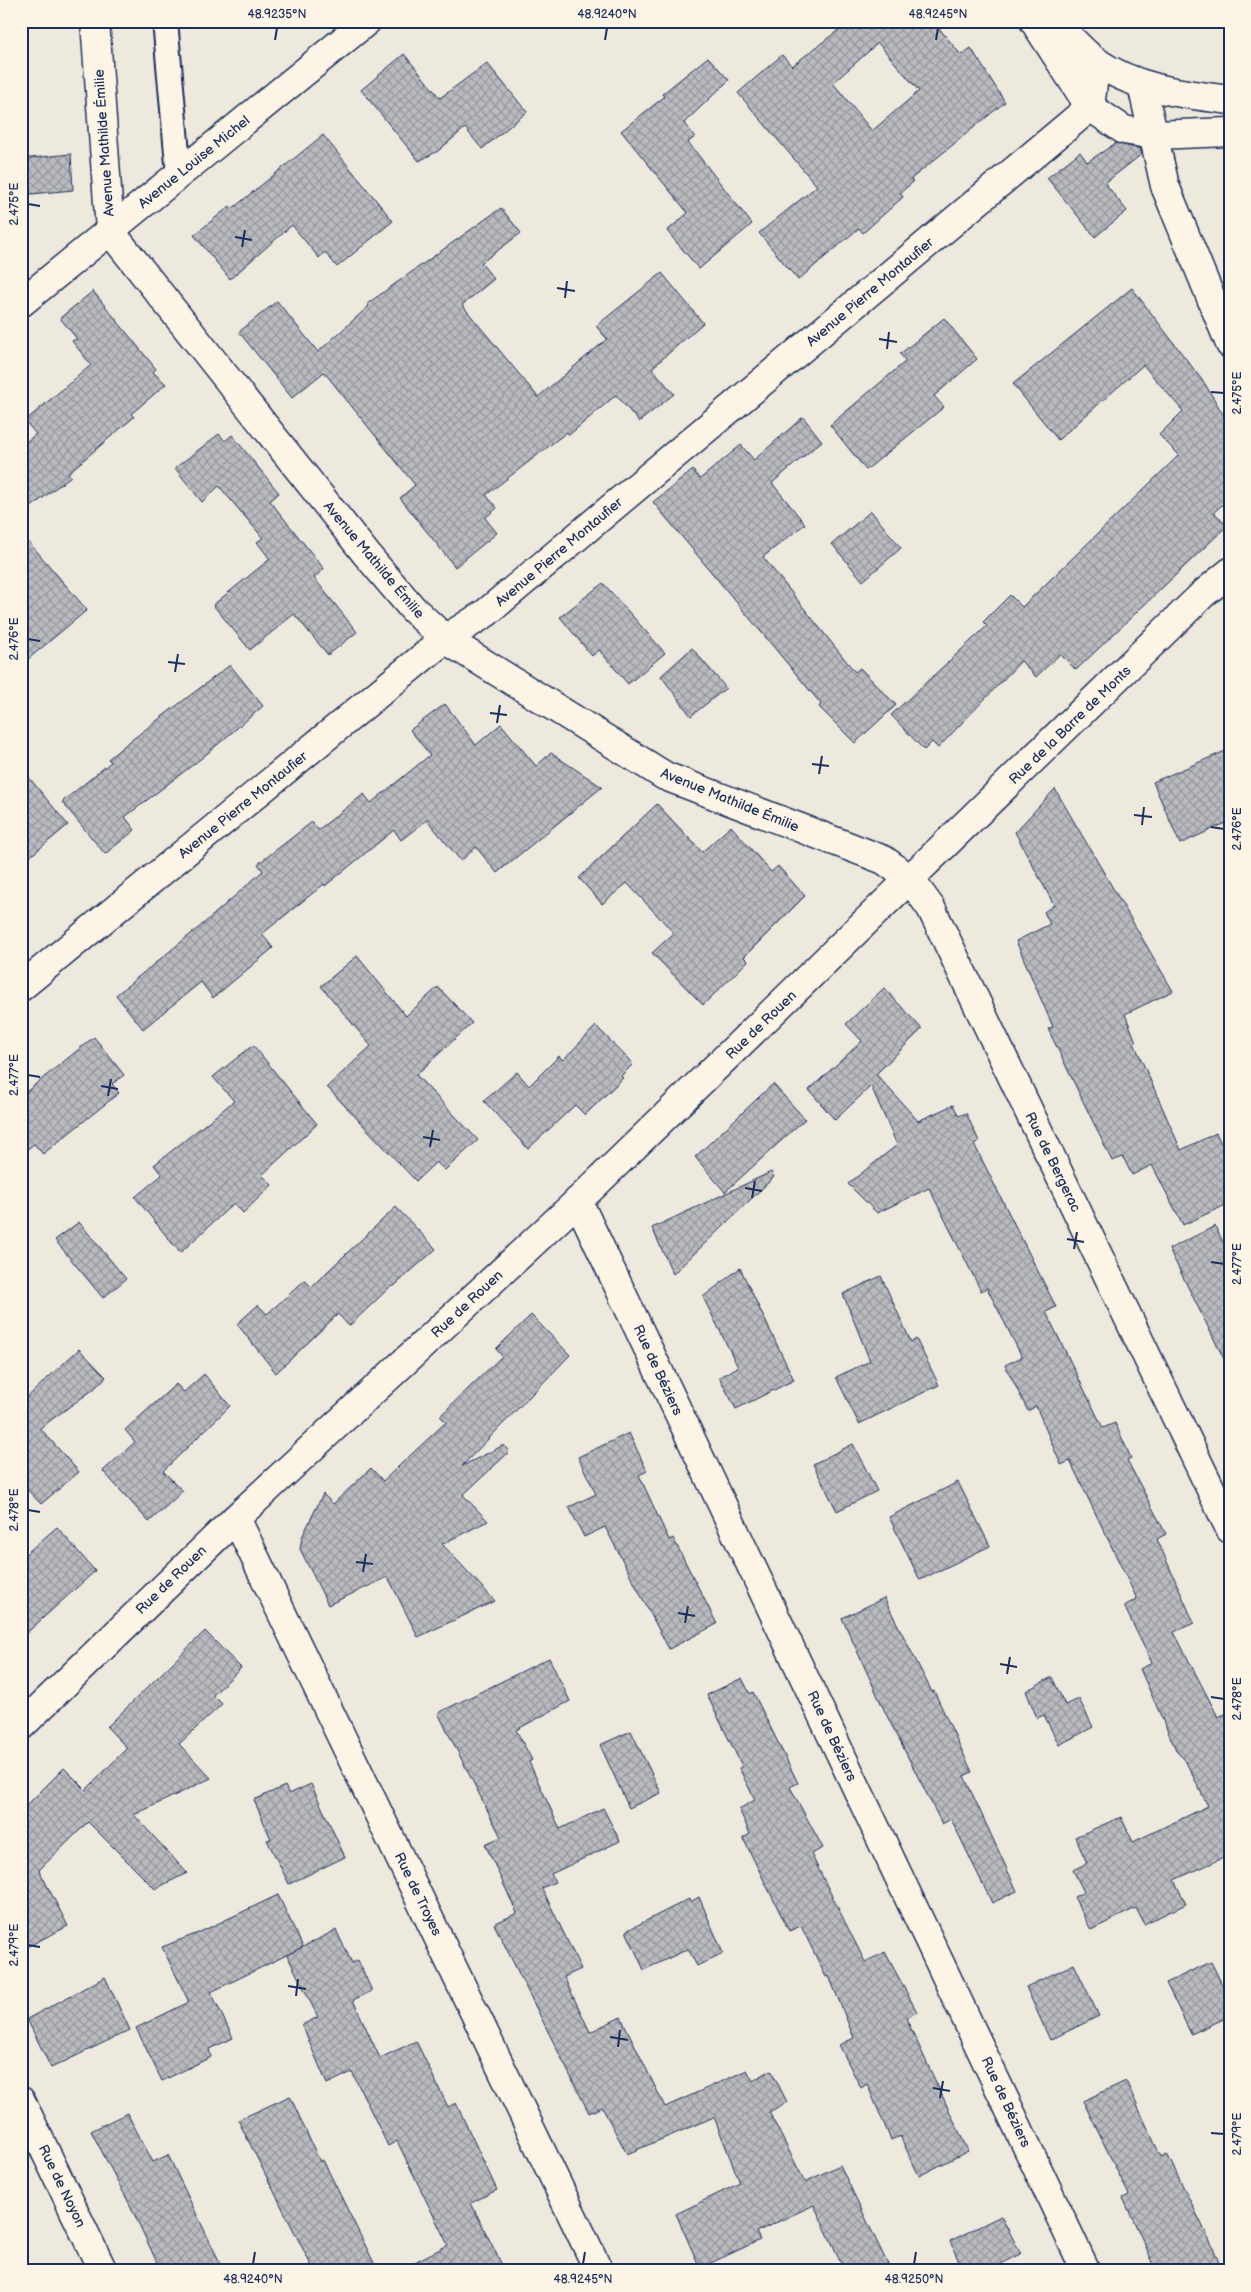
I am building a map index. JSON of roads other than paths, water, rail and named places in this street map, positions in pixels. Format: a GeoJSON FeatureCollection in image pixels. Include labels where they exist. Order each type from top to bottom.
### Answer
{"type":"FeatureCollection","features":[{"type":"Feature","properties":{"kind":"street","name":"Avenue Mathilde Émilie"},"geometry":{"type":"LineString","coordinates":[[95,21],[110,231],[367,555],[413,609],[445,639],[665,776],[884,860],[910,879]]}},
{"type":"Feature","properties":{"kind":"street","name":"Avenue Louise Michel"},"geometry":{"type":"LineString","coordinates":[[21,303],[367,21]]}},
{"type":"Feature","properties":{"kind":"street"},"geometry":{"type":"LineString","coordinates":[[1034,21],[1090,107],[1124,130],[1154,135],[1230,132]]}},
{"type":"Feature","properties":{"kind":"street"},"geometry":{"type":"LineString","coordinates":[[1054,21],[1096,61],[1142,85],[1178,94],[1230,100]]}},
{"type":"Feature","properties":{"kind":"street"},"geometry":{"type":"LineString","coordinates":[[1090,107],[1096,61]]}},
{"type":"Feature","properties":{"kind":"street"},"geometry":{"type":"LineString","coordinates":[[1142,85],[1165,186],[1230,344]]}},
{"type":"Feature","properties":{"kind":"street","name":"Avenue Pierre Montaufier"},"geometry":{"type":"LineString","coordinates":[[21,987],[445,639],[486,613],[1090,107]]}},
{"type":"Feature","properties":{"kind":"street","name":"Rue de la Barre de Monts"},"geometry":{"type":"LineString","coordinates":[[910,879],[1203,594],[1230,572]]}},
{"type":"Feature","properties":{"kind":"street","name":"Rue de Rouen"},"geometry":{"type":"LineString","coordinates":[[21,1726],[236,1518],[578,1201],[910,879]]}},
{"type":"Feature","properties":{"kind":"street","name":"Rue de Bergerac"},"geometry":{"type":"LineString","coordinates":[[910,879],[931,908],[1230,1529]]}},
{"type":"Feature","properties":{"kind":"street","name":"Rue de Béziers"},"geometry":{"type":"LineString","coordinates":[[578,1201],[1086,2271]]}},
{"type":"Feature","properties":{"kind":"street","name":"Rue de Troyes"},"geometry":{"type":"LineString","coordinates":[[236,1518],[599,2271]]}},
{"type":"Feature","properties":{"kind":"street","name":"Rue de Noyon"},"geometry":{"type":"LineString","coordinates":[[21,2101],[103,2271]]}},
{"type":"Feature","properties":{"kind":"lane"},"geometry":{"type":"LineString","coordinates":[[165,21],[179,175]]}}]}
